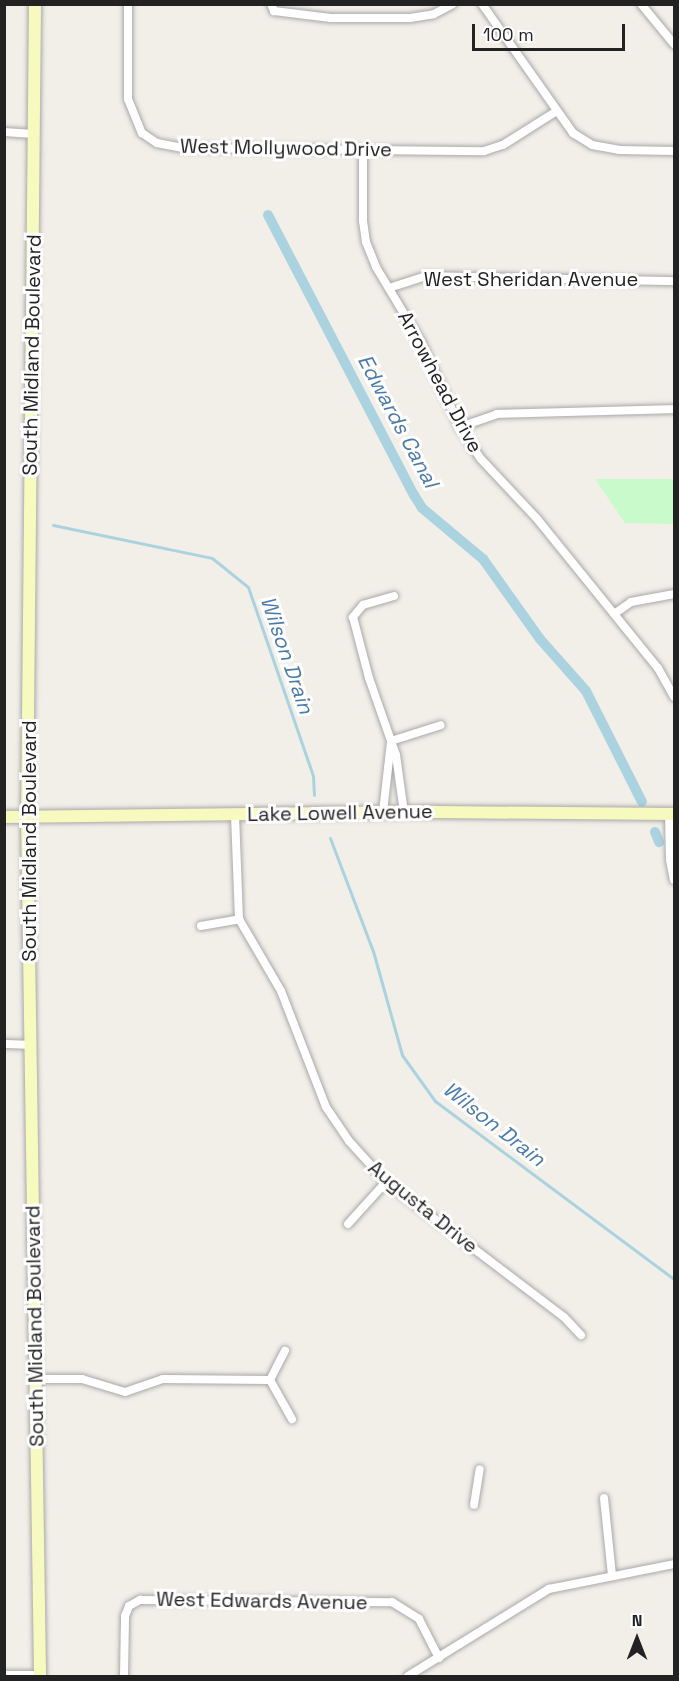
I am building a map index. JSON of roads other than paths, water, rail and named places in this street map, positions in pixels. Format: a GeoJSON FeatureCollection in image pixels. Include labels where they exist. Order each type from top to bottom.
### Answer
{"type":"FeatureCollection","features":[{"type":"Feature","properties":{"kind":"main road","name":"South Midland Boulevard"},"geometry":{"type":"LineString","coordinates":[[35,4],[27,817],[40,1676]]}},
{"type":"Feature","properties":{"kind":"main road","name":"Lake Lowell Avenue"},"geometry":{"type":"LineString","coordinates":[[4,817],[383,812],[672,814]]}},
{"type":"Feature","properties":{"kind":"street","name":"West Mollywood Drive"},"geometry":{"type":"LineString","coordinates":[[128,4],[128,99],[141,133],[157,143],[183,148],[484,151],[503,145],[555,112]]}},
{"type":"Feature","properties":{"kind":"street"},"geometry":{"type":"LineString","coordinates":[[271,4],[274,11],[331,18],[410,18],[434,14],[453,4]]}},
{"type":"Feature","properties":{"kind":"street"},"geometry":{"type":"LineString","coordinates":[[482,4],[555,112],[573,133],[592,145],[619,150],[675,151]]}},
{"type":"Feature","properties":{"kind":"street"},"geometry":{"type":"LineString","coordinates":[[641,4],[675,44]]}},
{"type":"Feature","properties":{"kind":"street"},"geometry":{"type":"LineString","coordinates":[[4,132],[34,134]]}},
{"type":"Feature","properties":{"kind":"street","name":"Arrowhead Drive"},"geometry":{"type":"LineString","coordinates":[[363,150],[366,242],[389,288],[421,342],[460,427],[481,459],[537,520],[658,668],[675,697]]}},
{"type":"Feature","properties":{"kind":"street","name":"West Sheridan Avenue"},"geometry":{"type":"LineString","coordinates":[[389,288],[426,276],[675,281]]}},
{"type":"Feature","properties":{"kind":"street"},"geometry":{"type":"LineString","coordinates":[[460,427],[498,414],[675,409]]}},
{"type":"Feature","properties":{"kind":"street"},"geometry":{"type":"LineString","coordinates":[[614,614],[631,602],[675,594]]}},
{"type":"Feature","properties":{"kind":"street"},"geometry":{"type":"LineString","coordinates":[[394,596],[363,605],[353,617],[369,678],[391,741],[404,813]]}},
{"type":"Feature","properties":{"kind":"street"},"geometry":{"type":"LineString","coordinates":[[391,741],[441,725]]}},
{"type":"Feature","properties":{"kind":"street"},"geometry":{"type":"LineString","coordinates":[[383,812],[391,741]]}},
{"type":"Feature","properties":{"kind":"street"},"geometry":{"type":"LineString","coordinates":[[672,814],[670,860],[675,880]]}},
{"type":"Feature","properties":{"kind":"street","name":"Augusta Drive"},"geometry":{"type":"LineString","coordinates":[[235,815],[238,919],[281,992],[326,1107],[349,1141],[386,1182],[564,1317],[581,1335]]}},
{"type":"Feature","properties":{"kind":"street"},"geometry":{"type":"LineString","coordinates":[[201,926],[238,919]]}},
{"type":"Feature","properties":{"kind":"street"},"geometry":{"type":"LineString","coordinates":[[4,1044],[30,1045]]}},
{"type":"Feature","properties":{"kind":"street"},"geometry":{"type":"LineString","coordinates":[[348,1224],[386,1182]]}},
{"type":"Feature","properties":{"kind":"street"},"geometry":{"type":"LineString","coordinates":[[270,1380],[285,1351]]}},
{"type":"Feature","properties":{"kind":"street"},"geometry":{"type":"LineString","coordinates":[[37,1379],[82,1379],[124,1392],[163,1379],[270,1380]]}},
{"type":"Feature","properties":{"kind":"street"},"geometry":{"type":"LineString","coordinates":[[270,1380],[292,1419]]}},
{"type":"Feature","properties":{"kind":"street"},"geometry":{"type":"LineString","coordinates":[[474,1505],[480,1469]]}},
{"type":"Feature","properties":{"kind":"street"},"geometry":{"type":"LineString","coordinates":[[604,1498],[612,1575]]}},
{"type":"Feature","properties":{"kind":"street"},"geometry":{"type":"LineString","coordinates":[[408,1677],[549,1589],[675,1564]]}},
{"type":"Feature","properties":{"kind":"street","name":"West Edwards Avenue"},"geometry":{"type":"LineString","coordinates":[[124,1677],[124,1616],[129,1606],[140,1600],[392,1602],[419,1619],[439,1658]]}},
{"type":"Feature","properties":{"kind":"street"},"geometry":{"type":"LineString","coordinates":[[4,1675],[40,1676]]}},
{"type":"Feature","properties":{"kind":"waterway","name":"Edwards Canal"},"geometry":{"type":"LineString","coordinates":[[268,215],[422,508],[483,559],[540,639],[586,691],[642,802]]}},
{"type":"Feature","properties":{"kind":"waterway","name":"Wilson Drain"},"geometry":{"type":"LineString","coordinates":[[53,525],[212,558],[248,587],[313,776],[314,795]]}},
{"type":"Feature","properties":{"kind":"waterway","name":"Edwards Canal"},"geometry":{"type":"LineString","coordinates":[[655,832],[659,842]]}},
{"type":"Feature","properties":{"kind":"waterway","name":"Wilson Drain"},"geometry":{"type":"LineString","coordinates":[[330,838],[373,951],[402,1055],[435,1101],[674,1279]]}}]}
